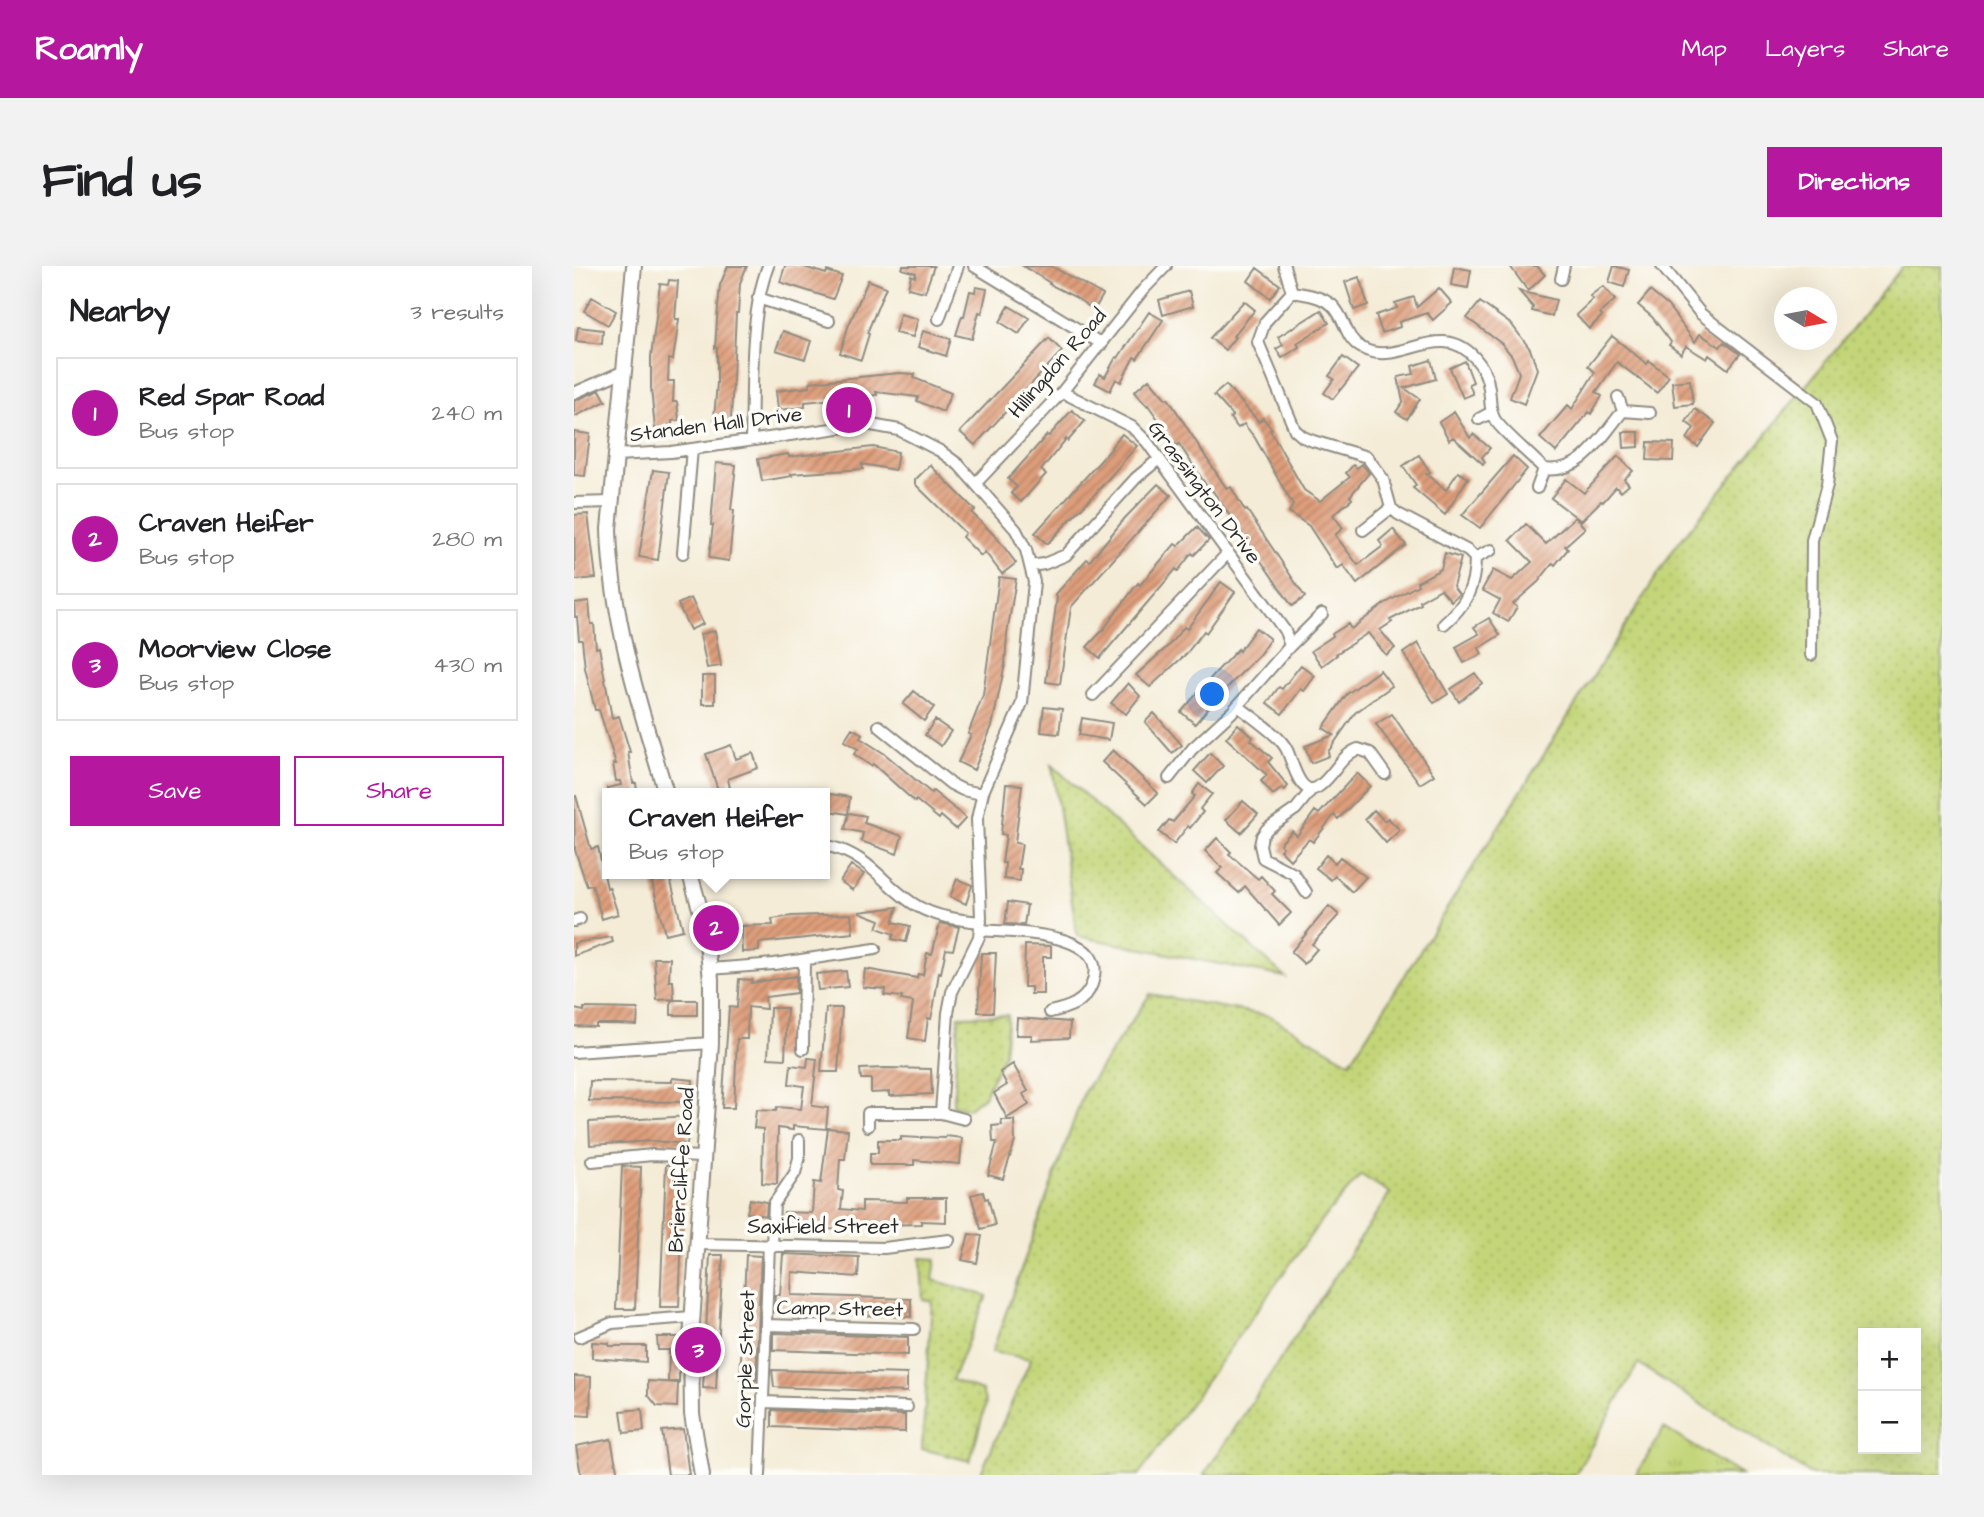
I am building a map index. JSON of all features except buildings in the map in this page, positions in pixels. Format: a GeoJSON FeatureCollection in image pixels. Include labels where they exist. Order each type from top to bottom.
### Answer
{"type":"FeatureCollection","features":[{"type":"Feature","properties":{"kind":"street"},"geometry":{"type":"LineString","coordinates":[[634,266],[609,529],[610,561],[623,635],[665,788]]}},
{"type":"Feature","properties":{"kind":"street"},"geometry":{"type":"LineString","coordinates":[[751,440],[758,298],[768,266]]}},
{"type":"Feature","properties":{"kind":"street"},"geometry":{"type":"LineString","coordinates":[[940,320],[939,306],[958,266]]}},
{"type":"Feature","properties":{"kind":"street"},"geometry":{"type":"LineString","coordinates":[[974,266],[1102,344]]}},
{"type":"Feature","properties":{"kind":"street","name":"Hillingdon Road"},"geometry":{"type":"LineString","coordinates":[[976,484],[1062,392],[1143,290],[1166,266]]}},
{"type":"Feature","properties":{"kind":"street"},"geometry":{"type":"LineString","coordinates":[[1284,266],[1292,292]]}},
{"type":"Feature","properties":{"kind":"street"},"geometry":{"type":"LineString","coordinates":[[1561,279],[1563,266]]}},
{"type":"Feature","properties":{"kind":"street"},"geometry":{"type":"LineString","coordinates":[[1662,266],[1701,314],[1817,403],[1832,441],[1827,485],[1812,540],[1811,655]]}},
{"type":"Feature","properties":{"kind":"street"},"geometry":{"type":"LineString","coordinates":[[1292,292],[1320,298],[1331,304],[1338,312],[1349,339],[1369,352],[1380,355],[1436,342],[1448,342],[1471,354],[1485,372],[1492,412],[1496,420],[1544,469],[1554,471],[1570,468],[1581,461],[1623,411]]}},
{"type":"Feature","properties":{"kind":"street"},"geometry":{"type":"LineString","coordinates":[[1292,292],[1265,322],[1258,342],[1290,422],[1303,437],[1367,457],[1383,478],[1391,508],[1468,551],[1475,558],[1468,595],[1461,609],[1444,624]]}},
{"type":"Feature","properties":{"kind":"street"},"geometry":{"type":"LineString","coordinates":[[758,298],[829,321]]}},
{"type":"Feature","properties":{"kind":"street"},"geometry":{"type":"LineString","coordinates":[[574,393],[624,372]]}},
{"type":"Feature","properties":{"kind":"street","name":"Grassington Drive"},"geometry":{"type":"LineString","coordinates":[[1062,392],[1132,427],[1159,459],[1285,631],[1290,646]]}},
{"type":"Feature","properties":{"kind":"street"},"geometry":{"type":"LineString","coordinates":[[1618,397],[1623,411]]}},
{"type":"Feature","properties":{"kind":"street"},"geometry":{"type":"LineString","coordinates":[[1623,411],[1650,413]]}},
{"type":"Feature","properties":{"kind":"street"},"geometry":{"type":"LineString","coordinates":[[1479,419],[1492,412]]}},
{"type":"Feature","properties":{"kind":"street","name":"Standen Hall Drive"},"geometry":{"type":"LineString","coordinates":[[616,455],[692,449],[866,424],[880,425],[899,430],[940,451],[959,465],[1016,530],[1026,550],[1034,582],[1022,703],[982,794],[977,819],[979,937],[952,992],[941,1113]]}},
{"type":"Feature","properties":{"kind":"street"},"geometry":{"type":"LineString","coordinates":[[682,553],[692,449]]}},
{"type":"Feature","properties":{"kind":"street"},"geometry":{"type":"LineString","coordinates":[[1031,566],[1066,555],[1136,478],[1159,459]]}},
{"type":"Feature","properties":{"kind":"street"},"geometry":{"type":"LineString","coordinates":[[1537,488],[1544,469]]}},
{"type":"Feature","properties":{"kind":"street"},"geometry":{"type":"LineString","coordinates":[[574,502],[612,502]]}},
{"type":"Feature","properties":{"kind":"street"},"geometry":{"type":"LineString","coordinates":[[1363,530],[1391,508]]}},
{"type":"Feature","properties":{"kind":"street"},"geometry":{"type":"LineString","coordinates":[[1475,558],[1491,550]]}},
{"type":"Feature","properties":{"kind":"street"},"geometry":{"type":"LineString","coordinates":[[1093,695],[1228,553]]}},
{"type":"Feature","properties":{"kind":"street"},"geometry":{"type":"LineString","coordinates":[[1169,778],[1192,749],[1238,706],[1322,614]]}},
{"type":"Feature","properties":{"kind":"street"},"geometry":{"type":"LineString","coordinates":[[1094,674],[1105,683]]}},
{"type":"Feature","properties":{"kind":"street"},"geometry":{"type":"LineString","coordinates":[[1238,706],[1287,748],[1299,779],[1305,787],[1312,789]]}},
{"type":"Feature","properties":{"kind":"street"},"geometry":{"type":"LineString","coordinates":[[890,735],[898,725]]}},
{"type":"Feature","properties":{"kind":"street"},"geometry":{"type":"LineString","coordinates":[[879,726],[951,784],[962,790],[982,794]]}},
{"type":"Feature","properties":{"kind":"street"},"geometry":{"type":"LineString","coordinates":[[1306,892],[1294,874],[1263,858],[1260,845],[1262,836],[1267,829],[1296,809],[1312,789],[1318,787],[1350,752],[1358,749],[1370,753],[1385,775]]}},
{"type":"Feature","properties":{"kind":"street"},"geometry":{"type":"LineString","coordinates":[[832,847],[849,851],[866,861],[918,907],[980,926],[1065,940],[1083,948],[1093,959],[1096,969],[1091,986],[1082,999],[1071,1007],[1050,1012]]}},
{"type":"Feature","properties":{"kind":"street"},"geometry":{"type":"LineString","coordinates":[[872,886],[881,875]]}},
{"type":"Feature","properties":{"kind":"street","name":"Briercliffe Road"},"geometry":{"type":"LineString","coordinates":[[691,879],[705,926],[710,969],[711,1043],[692,1317],[692,1414],[701,1473]]}},
{"type":"Feature","properties":{"kind":"street"},"geometry":{"type":"LineString","coordinates":[[710,969],[748,967],[875,949]]}},
{"type":"Feature","properties":{"kind":"street"},"geometry":{"type":"LineString","coordinates":[[803,1049],[804,960]]}},
{"type":"Feature","properties":{"kind":"street"},"geometry":{"type":"LineString","coordinates":[[574,1052],[711,1043]]}},
{"type":"Feature","properties":{"kind":"street"},"geometry":{"type":"LineString","coordinates":[[868,1126],[868,1108],[941,1113],[964,1119]]}},
{"type":"Feature","properties":{"kind":"street"},"geometry":{"type":"LineString","coordinates":[[799,1140],[799,1153],[812,1153]]}},
{"type":"Feature","properties":{"kind":"street","name":"Gorple Street"},"geometry":{"type":"LineString","coordinates":[[760,1475],[774,1204],[795,1173],[799,1153]]}},
{"type":"Feature","properties":{"kind":"street"},"geometry":{"type":"LineString","coordinates":[[592,1161],[652,1155],[702,1157]]}},
{"type":"Feature","properties":{"kind":"street","name":"Saxifield Street"},"geometry":{"type":"LineString","coordinates":[[697,1244],[884,1248],[949,1240]]}},
{"type":"Feature","properties":{"kind":"street"},"geometry":{"type":"LineString","coordinates":[[579,1337],[612,1323],[692,1317]]}},
{"type":"Feature","properties":{"kind":"street","name":"Camp Street"},"geometry":{"type":"LineString","coordinates":[[766,1325],[914,1329]]}},
{"type":"Feature","properties":{"kind":"street"},"geometry":{"type":"LineString","coordinates":[[763,1402],[907,1406]]}},
{"type":"Feature","properties":{"kind":"green space"},"geometry":{"type":"Polygon","coordinates":[[[1903,266],[1942,266],[1942,1475],[1812,1475],[1638,1364],[1575,1475],[1204,1475],[1390,1193],[1361,1175],[1321,1221],[1139,1475],[980,1475],[1031,1359],[992,1352],[1084,1092],[1150,994],[1270,1016],[1350,1062],[1675,547],[1903,266]]]}},
{"type":"Feature","properties":{"kind":"green space"},"geometry":{"type":"Polygon","coordinates":[[[1052,765],[1285,977],[1077,936],[1052,765]]]}},
{"type":"Feature","properties":{"kind":"green space"},"geometry":{"type":"Polygon","coordinates":[[[1008,1015],[1004,1054],[984,1096],[968,1109],[953,1105],[959,1016],[1008,1015]]]}},
{"type":"Feature","properties":{"kind":"green space"},"geometry":{"type":"Polygon","coordinates":[[[921,1258],[936,1259],[933,1280],[987,1296],[952,1380],[982,1391],[986,1404],[970,1461],[922,1449],[932,1301],[923,1300],[921,1258]]]}},
{"type":"Feature","properties":{"kind":"green space"},"geometry":{"type":"Polygon","coordinates":[[[1664,1428],[1741,1475],[1636,1475],[1664,1428]]]}},
{"type":"Feature","properties":{"kind":"place","name":"Red Spar Road"},"geometry":{"type":"Point","coordinates":[849,410]}},
{"type":"Feature","properties":{"kind":"place","name":"Craven Heifer"},"geometry":{"type":"Point","coordinates":[716,928]}},
{"type":"Feature","properties":{"kind":"place","name":"Moorview Close"},"geometry":{"type":"Point","coordinates":[698,1350]}}]}
